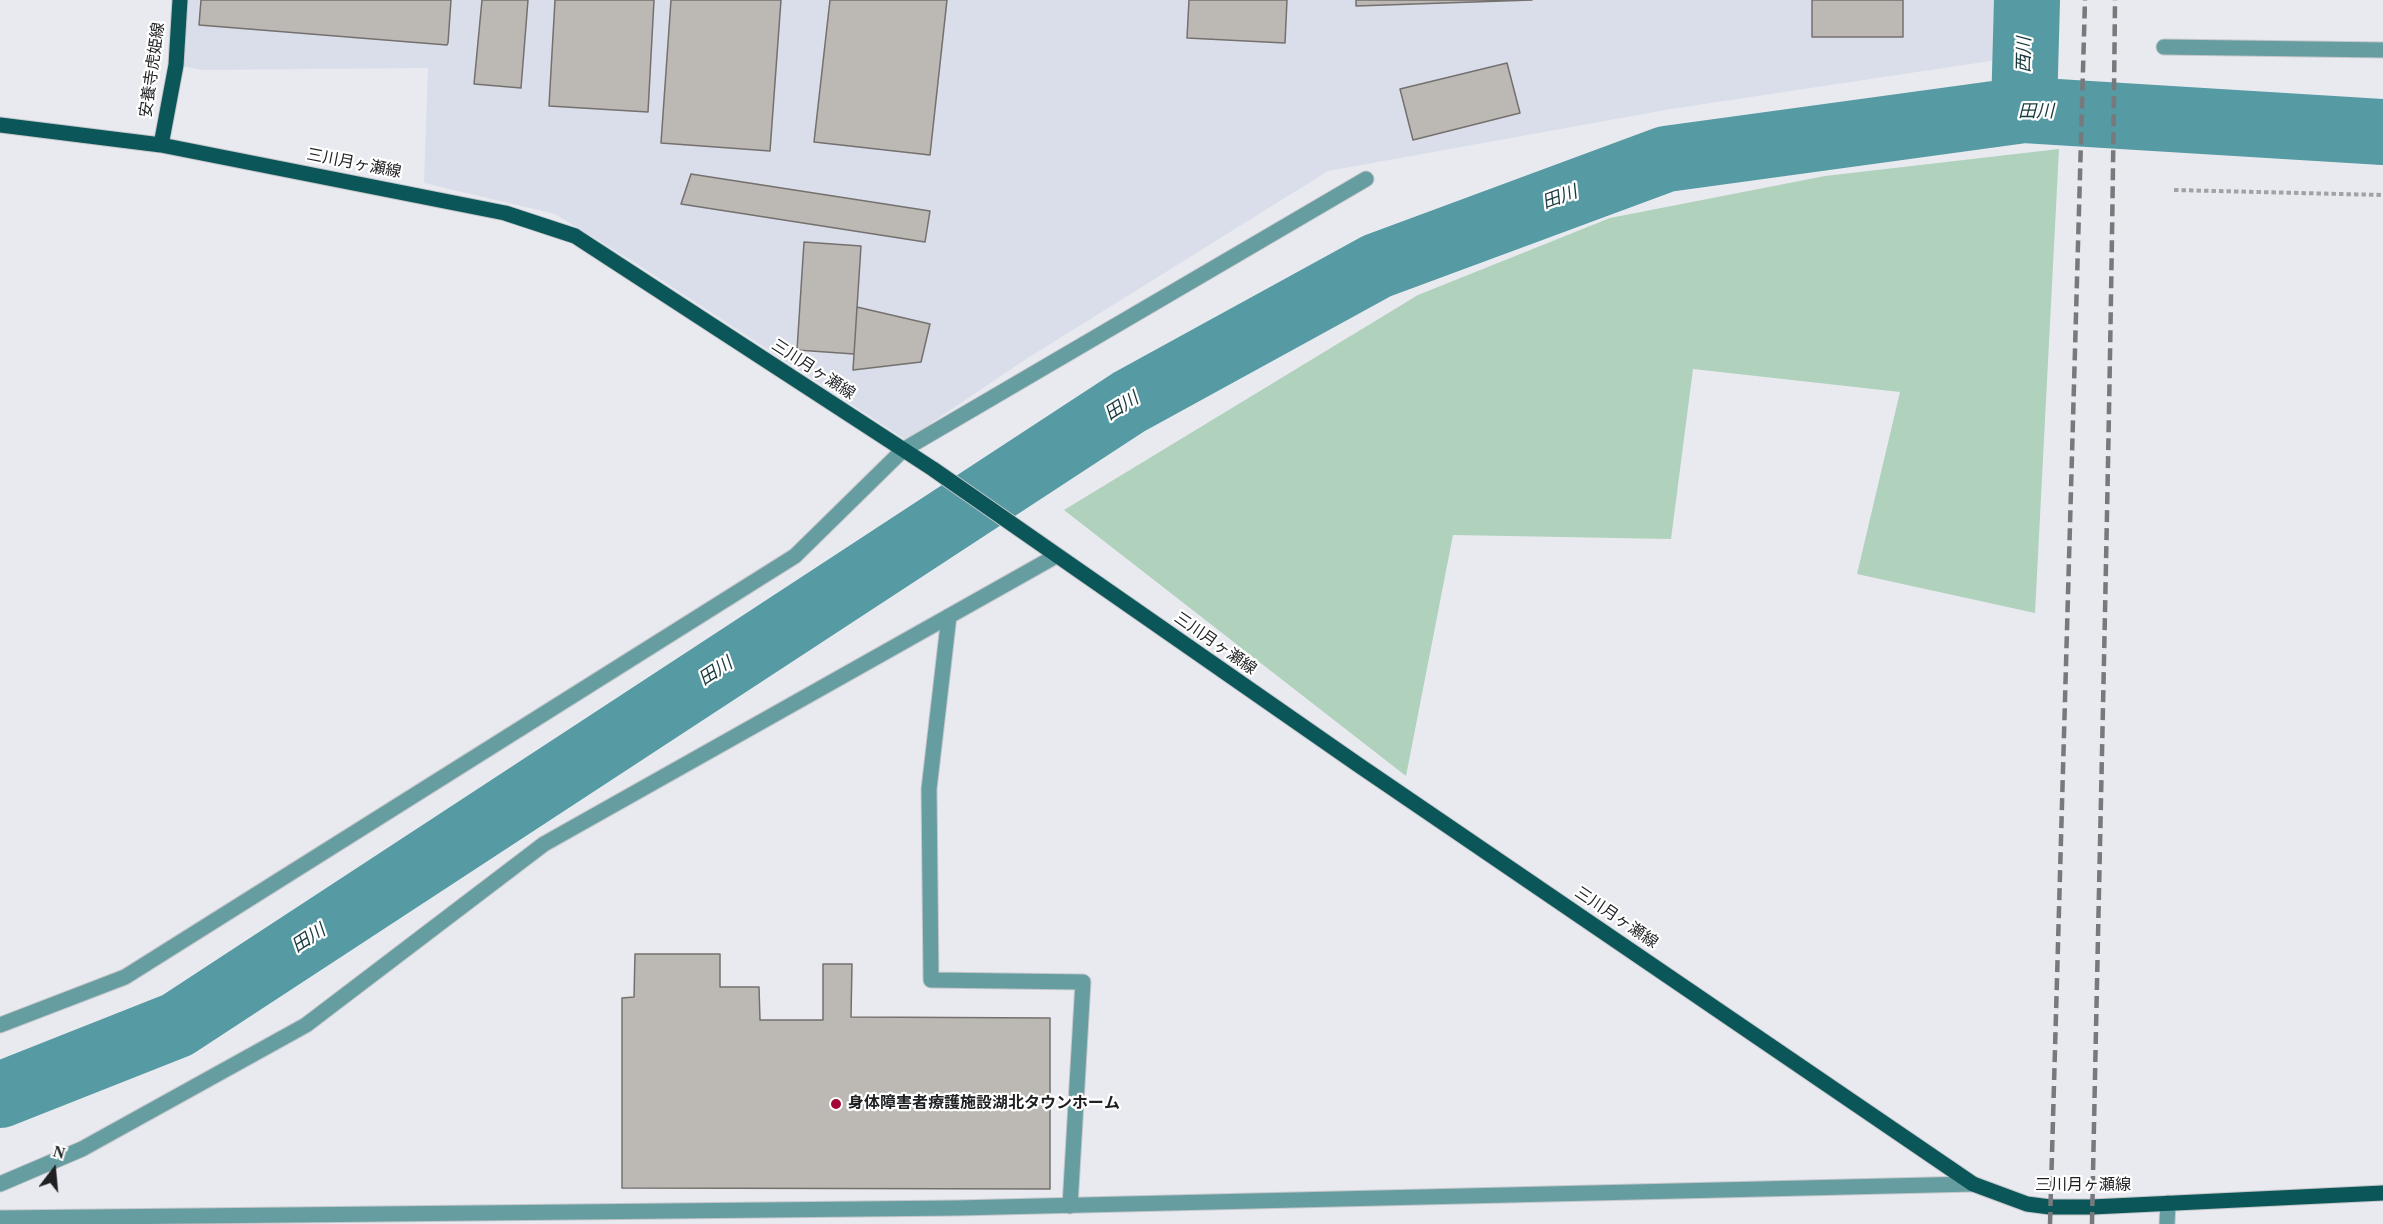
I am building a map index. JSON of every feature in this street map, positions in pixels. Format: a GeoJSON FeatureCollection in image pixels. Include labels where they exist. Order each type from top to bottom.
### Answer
{"type":"FeatureCollection","features":[{"type":"Feature","properties":{"kind":"main road","name":"安養寺虎姫線"},"geometry":{"type":"LineString","coordinates":[[160,145],[176,65],[180,0]]}},
{"type":"Feature","properties":{"kind":"main road","name":"三川月ヶ瀬線"},"geometry":{"type":"LineString","coordinates":[[0,125],[160,145],[505,213],[574,236],[933,469],[1357,764],[1973,1185],[2027,1204],[2050,1206],[2383,1193]]}},
{"type":"Feature","properties":{"kind":"street"},"geometry":{"type":"LineString","coordinates":[[2164,47],[2383,50]]}},
{"type":"Feature","properties":{"kind":"street"},"geometry":{"type":"LineString","coordinates":[[0,1025],[125,977],[795,556],[903,450],[1366,179]]}},
{"type":"Feature","properties":{"kind":"street"},"geometry":{"type":"LineString","coordinates":[[0,1184],[82,1149],[306,1025],[544,843],[1056,556]]}},
{"type":"Feature","properties":{"kind":"street"},"geometry":{"type":"LineString","coordinates":[[949,616],[929,789],[931,980],[1083,982],[1070,1206]]}},
{"type":"Feature","properties":{"kind":"street"},"geometry":{"type":"LineString","coordinates":[[0,1218],[1070,1206],[1973,1185]]}},
{"type":"Feature","properties":{"kind":"street"},"geometry":{"type":"LineString","coordinates":[[2167,1224],[2168,1203]]}},
{"type":"Feature","properties":{"kind":"path"},"geometry":{"type":"LineString","coordinates":[[2174,190],[2383,195]]}},
{"type":"Feature","properties":{"kind":"shaded area"},"geometry":{"type":"Polygon","coordinates":[[[185,0],[2010,0],[2010,58],[1671,109],[1328,171],[1023,361],[906,440],[637,264],[555,214],[424,183],[428,68],[203,70],[181,66],[185,0]]]}},
{"type":"Feature","properties":{"kind":"green space"},"geometry":{"type":"Polygon","coordinates":[[[2059,149],[2035,613],[1857,574],[1900,392],[1693,369],[1671,539],[1453,535],[1406,776],[1064,510],[1418,295],[1610,218],[1825,176],[2059,149]]]}},
{"type":"Feature","properties":{"kind":"building"},"geometry":{"type":"Polygon","coordinates":[[[201,0],[451,0],[448,43],[447,45],[199,25],[201,0]]]}},
{"type":"Feature","properties":{"kind":"building"},"geometry":{"type":"Polygon","coordinates":[[[482,0],[528,0],[521,88],[474,84],[482,0]]]}},
{"type":"Feature","properties":{"kind":"building"},"geometry":{"type":"Polygon","coordinates":[[[555,0],[654,0],[648,112],[549,106],[555,0]]]}},
{"type":"Feature","properties":{"kind":"building"},"geometry":{"type":"Polygon","coordinates":[[[671,0],[781,0],[770,151],[661,143],[671,0]]]}},
{"type":"Feature","properties":{"kind":"building"},"geometry":{"type":"Polygon","coordinates":[[[830,0],[947,0],[930,155],[814,142],[830,0]]]}},
{"type":"Feature","properties":{"kind":"building"},"geometry":{"type":"Polygon","coordinates":[[[1189,0],[1287,0],[1285,43],[1187,38],[1189,0]]]}},
{"type":"Feature","properties":{"kind":"building"},"geometry":{"type":"Polygon","coordinates":[[[1356,0],[1532,0],[1356,6],[1356,0]]]}},
{"type":"Feature","properties":{"kind":"building"},"geometry":{"type":"Polygon","coordinates":[[[1812,0],[1903,0],[1903,37],[1812,37],[1812,0]]]}},
{"type":"Feature","properties":{"kind":"building"},"geometry":{"type":"Polygon","coordinates":[[[1507,63],[1520,113],[1413,140],[1400,89],[1507,63]]]}},
{"type":"Feature","properties":{"kind":"building"},"geometry":{"type":"Polygon","coordinates":[[[691,174],[930,211],[925,242],[681,204],[691,174]]]}},
{"type":"Feature","properties":{"kind":"building"},"geometry":{"type":"Polygon","coordinates":[[[804,242],[861,246],[854,354],[797,350],[804,242]]]}},
{"type":"Feature","properties":{"kind":"building"},"geometry":{"type":"Polygon","coordinates":[[[857,307],[930,324],[921,362],[853,370],[857,307]]]}},
{"type":"Feature","properties":{"kind":"building","name":"身体障害者療護施設湖北タウンホーム"},"geometry":{"type":"Polygon","coordinates":[[[635,954],[720,954],[720,987],[759,987],[760,1020],[823,1020],[823,964],[852,964],[851,1017],[1050,1018],[1050,1189],[622,1188],[622,998],[634,997],[635,954]]]}},
{"type":"Feature","properties":{"kind":"waterway","name":"西川"},"geometry":{"type":"LineString","coordinates":[[2024,110],[2027,0]]}},
{"type":"Feature","properties":{"kind":"waterway","name":"田川"},"geometry":{"type":"LineString","coordinates":[[0,1095],[177,1025],[1129,402],[1377,266],[1666,159],[2024,110],[2383,132]]}},
{"type":"Feature","properties":{"kind":"railway"},"geometry":{"type":"LineString","coordinates":[[2050,1224],[2085,0]]}},
{"type":"Feature","properties":{"kind":"railway"},"geometry":{"type":"LineString","coordinates":[[2092,1224],[2115,0]]}},
{"type":"Feature","properties":{"kind":"place","name":"身体障害者療護施設湖北タウンホーム"},"geometry":{"type":"Point","coordinates":[836,1104]}}]}
